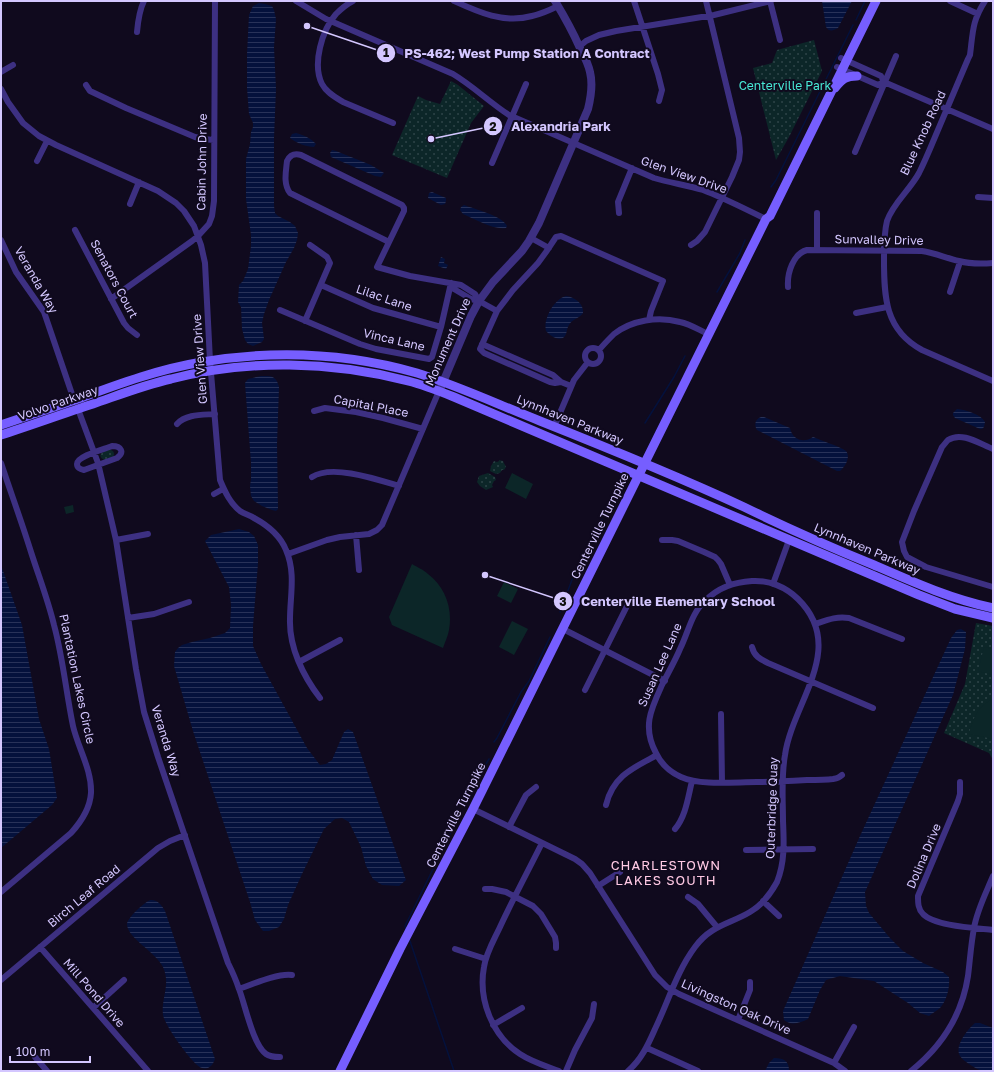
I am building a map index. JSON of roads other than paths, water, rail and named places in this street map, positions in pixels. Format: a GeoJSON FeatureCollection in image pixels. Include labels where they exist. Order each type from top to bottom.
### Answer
{"type":"FeatureCollection","features":[{"type":"Feature","properties":{"kind":"main road","name":"Centerville Turnpike"},"geometry":{"type":"LineString","coordinates":[[844,59],[869,1]]}},
{"type":"Feature","properties":{"kind":"main road","name":"Centerville Turnpike"},"geometry":{"type":"LineString","coordinates":[[766,219],[766,212],[839,68],[876,1]]}},
{"type":"Feature","properties":{"kind":"main road","name":"Centerville Turnpike"},"geometry":{"type":"LineString","coordinates":[[340,1071],[400,949],[473,809],[563,629],[708,334],[766,219],[770,216],[826,100],[839,68]]}},
{"type":"Feature","properties":{"kind":"main road"},"geometry":{"type":"LineString","coordinates":[[826,100],[845,77],[858,76]]}},
{"type":"Feature","properties":{"kind":"main road","name":"Lynnhaven Parkway"},"geometry":{"type":"LineString","coordinates":[[118,384],[169,368],[254,356],[283,355],[331,357],[398,368],[466,390],[554,427],[598,443],[916,584],[952,598],[993,608]]}},
{"type":"Feature","properties":{"kind":"main road","name":"Lynnhaven Parkway"},"geometry":{"type":"LineString","coordinates":[[123,393],[172,378],[234,368],[273,365],[292,365],[351,370],[413,383],[472,404],[937,603],[993,618]]}},
{"type":"Feature","properties":{"kind":"main road","name":"Volvo Parkway"},"geometry":{"type":"LineString","coordinates":[[1,425],[118,384]]}},
{"type":"Feature","properties":{"kind":"main road","name":"Volvo Parkway"},"geometry":{"type":"LineString","coordinates":[[1,435],[123,393]]}},
{"type":"Feature","properties":{"kind":"street"},"geometry":{"type":"LineString","coordinates":[[137,32],[141,8],[144,1]]}},
{"type":"Feature","properties":{"kind":"street","name":"Cabin John Drive"},"geometry":{"type":"LineString","coordinates":[[111,299],[192,241],[209,224],[212,216],[214,209],[215,1]]}},
{"type":"Feature","properties":{"kind":"street","name":"Glen View Drive"},"geometry":{"type":"LineString","coordinates":[[296,1],[331,21],[453,74],[464,80],[497,107],[513,116],[654,178],[702,190],[766,219]]}},
{"type":"Feature","properties":{"kind":"street"},"geometry":{"type":"LineString","coordinates":[[353,1],[342,8],[331,21],[323,37],[319,53],[318,71],[323,85],[329,93],[343,102],[393,123]]}},
{"type":"Feature","properties":{"kind":"street"},"geometry":{"type":"LineString","coordinates":[[454,1],[483,14],[516,19],[532,16],[557,4]]}},
{"type":"Feature","properties":{"kind":"street"},"geometry":{"type":"LineString","coordinates":[[634,1],[658,74],[662,90],[659,101]]}},
{"type":"Feature","properties":{"kind":"street"},"geometry":{"type":"LineString","coordinates":[[691,245],[705,232],[722,198],[739,160],[740,145],[706,1]]}},
{"type":"Feature","properties":{"kind":"street"},"geometry":{"type":"LineString","coordinates":[[580,46],[586,41],[599,35],[709,16],[770,1],[780,40]]}},
{"type":"Feature","properties":{"kind":"street"},"geometry":{"type":"LineString","coordinates":[[950,1],[978,14]]}},
{"type":"Feature","properties":{"kind":"street","name":"Blue Knob Road"},"geometry":{"type":"LineString","coordinates":[[986,1],[978,14],[973,28],[970,55],[947,110],[918,174],[890,215],[886,230],[884,250],[884,287],[887,307],[894,323],[903,336],[911,343],[922,350],[993,381]]}},
{"type":"Feature","properties":{"kind":"street","name":"Monument Drive"},"geometry":{"type":"LineString","coordinates":[[288,554],[327,540],[369,534],[381,526],[471,316],[479,301],[493,282],[522,251],[539,223],[588,109],[592,91],[590,72],[587,62],[557,4]]}},
{"type":"Feature","properties":{"kind":"street"},"geometry":{"type":"LineString","coordinates":[[855,152],[896,56]]}},
{"type":"Feature","properties":{"kind":"street"},"geometry":{"type":"LineString","coordinates":[[844,59],[881,76],[884,82],[993,129]]}},
{"type":"Feature","properties":{"kind":"street"},"geometry":{"type":"LineString","coordinates":[[1,72],[14,65]]}},
{"type":"Feature","properties":{"kind":"street"},"geometry":{"type":"LineString","coordinates":[[839,68],[878,85],[884,82]]}},
{"type":"Feature","properties":{"kind":"street"},"geometry":{"type":"LineString","coordinates":[[492,163],[526,84]]}},
{"type":"Feature","properties":{"kind":"street"},"geometry":{"type":"LineString","coordinates":[[86,85],[90,90],[126,108],[195,137],[214,140]]}},
{"type":"Feature","properties":{"kind":"street","name":"Glen View Drive"},"geometry":{"type":"LineString","coordinates":[[1,89],[23,123],[30,129],[47,141],[158,191],[176,203],[194,226],[201,245],[205,264],[210,361],[220,480],[231,501],[240,510],[267,526],[281,540],[288,554],[292,571],[290,619],[291,640],[299,662],[320,698]]}},
{"type":"Feature","properties":{"kind":"street"},"geometry":{"type":"LineString","coordinates":[[37,161],[47,141]]}},
{"type":"Feature","properties":{"kind":"street"},"geometry":{"type":"LineString","coordinates":[[389,242],[290,193],[286,185],[287,161],[290,156],[294,154],[301,155],[402,205],[404,211],[389,242],[377,266],[410,276],[462,285],[475,294],[479,301],[497,311]]}},
{"type":"Feature","properties":{"kind":"street"},"geometry":{"type":"LineString","coordinates":[[619,213],[618,202],[632,168]]}},
{"type":"Feature","properties":{"kind":"street"},"geometry":{"type":"LineString","coordinates":[[130,204],[139,182]]}},
{"type":"Feature","properties":{"kind":"street"},"geometry":{"type":"LineString","coordinates":[[978,197],[993,198]]}},
{"type":"Feature","properties":{"kind":"street"},"geometry":{"type":"LineString","coordinates":[[817,213],[817,250]]}},
{"type":"Feature","properties":{"kind":"street","name":"Senators Court"},"geometry":{"type":"LineString","coordinates":[[75,230],[124,323],[137,335]]}},
{"type":"Feature","properties":{"kind":"street"},"geometry":{"type":"LineString","coordinates":[[571,386],[561,382],[553,375],[482,344],[497,311],[513,290],[534,268],[549,248],[554,238],[561,236],[663,281],[651,311],[650,320]]}},
{"type":"Feature","properties":{"kind":"street"},"geometry":{"type":"LineString","coordinates":[[531,238],[549,248]]}},
{"type":"Feature","properties":{"kind":"street","name":"Veranda Way"},"geometry":{"type":"LineString","coordinates":[[1,240],[16,272],[44,312],[74,400]]}},
{"type":"Feature","properties":{"kind":"street"},"geometry":{"type":"LineString","coordinates":[[305,321],[330,266],[328,256],[310,245]]}},
{"type":"Feature","properties":{"kind":"street","name":"Sunvalley Drive"},"geometry":{"type":"LineString","coordinates":[[788,286],[788,275],[792,264],[797,256],[803,251],[807,250],[884,250],[930,252],[960,262],[980,264],[993,263]]}},
{"type":"Feature","properties":{"kind":"street"},"geometry":{"type":"LineString","coordinates":[[950,292],[960,262]]}},
{"type":"Feature","properties":{"kind":"street","name":"Vinca Lane"},"geometry":{"type":"LineString","coordinates":[[280,310],[360,344],[376,349],[429,359],[432,357],[451,283]]}},
{"type":"Feature","properties":{"kind":"street","name":"Lilac Lane"},"geometry":{"type":"LineString","coordinates":[[321,285],[373,308],[440,327]]}},
{"type":"Feature","properties":{"kind":"street"},"geometry":{"type":"LineString","coordinates":[[856,313],[887,307]]}},
{"type":"Feature","properties":{"kind":"street"},"geometry":{"type":"LineString","coordinates":[[599,350],[608,339],[620,330],[650,320],[663,319],[680,322],[708,334]]}},
{"type":"Feature","properties":{"kind":"street"},"geometry":{"type":"LineString","coordinates":[[593,348],[599,350],[602,356],[599,361],[594,364],[588,362],[585,356],[588,349],[593,348]]}},
{"type":"Feature","properties":{"kind":"street"},"geometry":{"type":"LineString","coordinates":[[554,427],[574,380],[588,362]]}},
{"type":"Feature","properties":{"kind":"street","name":"Capital Place"},"geometry":{"type":"LineString","coordinates":[[314,411],[325,408],[356,412],[423,429]]}},
{"type":"Feature","properties":{"kind":"street","name":"Veranda Way"},"geometry":{"type":"LineString","coordinates":[[78,409],[94,452],[116,540],[144,712],[158,757],[228,963],[239,989],[256,1040],[261,1050],[266,1054],[280,1057]]}},
{"type":"Feature","properties":{"kind":"street"},"geometry":{"type":"LineString","coordinates":[[177,424],[180,420],[187,417],[214,414]]}},
{"type":"Feature","properties":{"kind":"street"},"geometry":{"type":"LineString","coordinates":[[993,449],[965,437],[956,437],[948,440],[942,447],[902,542],[907,557],[926,567],[993,588]]}},
{"type":"Feature","properties":{"kind":"street"},"geometry":{"type":"LineString","coordinates":[[112,446],[117,446],[120,448],[120,456],[98,466],[84,470],[80,469],[78,466],[78,461],[94,452],[112,446]]}},
{"type":"Feature","properties":{"kind":"street","name":"Plantation Lakes Circle"},"geometry":{"type":"LineString","coordinates":[[1,464],[53,618],[59,644],[71,717],[89,775],[91,789],[89,804],[79,824],[71,833],[1,892]]}},
{"type":"Feature","properties":{"kind":"street"},"geometry":{"type":"LineString","coordinates":[[312,478],[316,474],[339,472],[374,478],[399,486]]}},
{"type":"Feature","properties":{"kind":"street"},"geometry":{"type":"LineString","coordinates":[[214,494],[224,489]]}},
{"type":"Feature","properties":{"kind":"street"},"geometry":{"type":"LineString","coordinates":[[116,540],[148,534]]}},
{"type":"Feature","properties":{"kind":"street"},"geometry":{"type":"LineString","coordinates":[[356,535],[359,570]]}},
{"type":"Feature","properties":{"kind":"street"},"geometry":{"type":"LineString","coordinates":[[662,540],[678,541],[715,557],[721,564],[730,585]]}},
{"type":"Feature","properties":{"kind":"street"},"geometry":{"type":"LineString","coordinates":[[773,584],[789,540]]}},
{"type":"Feature","properties":{"kind":"street","name":"Susan Lee Lane"},"geometry":{"type":"LineString","coordinates":[[773,584],[748,581],[730,585],[712,594],[699,608],[690,624],[682,646],[654,702],[649,719],[651,741],[663,764],[681,777],[692,780],[705,782],[783,781],[834,779],[842,775]]}},
{"type":"Feature","properties":{"kind":"street","name":"Outerbridge Quay"},"geometry":{"type":"LineString","coordinates":[[628,1071],[637,1063],[646,1048],[681,970],[695,946],[700,940],[717,927],[749,913],[763,901],[777,882],[783,862],[783,781],[787,741],[811,682],[817,663],[819,640],[815,624],[801,602],[788,591],[773,584]]}},
{"type":"Feature","properties":{"kind":"street"},"geometry":{"type":"LineString","coordinates":[[128,618],[154,614],[188,602]]}},
{"type":"Feature","properties":{"kind":"street"},"geometry":{"type":"LineString","coordinates":[[585,690],[629,602]]}},
{"type":"Feature","properties":{"kind":"street"},"geometry":{"type":"LineString","coordinates":[[815,624],[836,617],[849,618],[902,639]]}},
{"type":"Feature","properties":{"kind":"street"},"geometry":{"type":"LineString","coordinates":[[563,629],[664,681]]}},
{"type":"Feature","properties":{"kind":"street"},"geometry":{"type":"LineString","coordinates":[[299,662],[340,640]]}},
{"type":"Feature","properties":{"kind":"street"},"geometry":{"type":"LineString","coordinates":[[752,647],[755,654],[761,660],[873,708]]}},
{"type":"Feature","properties":{"kind":"street"},"geometry":{"type":"LineString","coordinates":[[721,714],[722,782]]}},
{"type":"Feature","properties":{"kind":"street"},"geometry":{"type":"LineString","coordinates":[[606,805],[612,788],[619,778],[657,755]]}},
{"type":"Feature","properties":{"kind":"street"},"geometry":{"type":"LineString","coordinates":[[675,828],[684,815],[692,780]]}},
{"type":"Feature","properties":{"kind":"street","name":"Dolina Drive"},"geometry":{"type":"LineString","coordinates":[[960,782],[960,794],[958,801],[918,896],[920,910],[927,917],[945,924],[993,930]]}},
{"type":"Feature","properties":{"kind":"street"},"geometry":{"type":"LineString","coordinates":[[509,827],[526,795],[530,790],[536,787]]}},
{"type":"Feature","properties":{"kind":"street","name":"Livingston Oak Drive"},"geometry":{"type":"LineString","coordinates":[[473,809],[575,859],[582,864],[598,886],[654,975],[672,990],[834,1063],[845,1071]]}},
{"type":"Feature","properties":{"kind":"street","name":"Birch Leaf Road"},"geometry":{"type":"LineString","coordinates":[[1,980],[158,848],[185,835]]}},
{"type":"Feature","properties":{"kind":"street"},"geometry":{"type":"LineString","coordinates":[[542,843],[488,951],[482,976],[483,995],[485,1005],[493,1025],[505,1042],[530,1060],[559,1071]]}},
{"type":"Feature","properties":{"kind":"street"},"geometry":{"type":"LineString","coordinates":[[746,850],[812,849]]}},
{"type":"Feature","properties":{"kind":"street"},"geometry":{"type":"LineString","coordinates":[[598,886],[620,872]]}},
{"type":"Feature","properties":{"kind":"street"},"geometry":{"type":"LineString","coordinates":[[912,1071],[931,1054],[940,1043],[952,1023],[959,1007],[968,978],[976,918],[993,876]]}},
{"type":"Feature","properties":{"kind":"street"},"geometry":{"type":"LineString","coordinates":[[485,889],[499,890],[515,896],[533,906],[541,914],[555,937],[556,948]]}},
{"type":"Feature","properties":{"kind":"street"},"geometry":{"type":"LineString","coordinates":[[688,897],[698,904],[717,927]]}},
{"type":"Feature","properties":{"kind":"street"},"geometry":{"type":"LineString","coordinates":[[763,901],[779,916]]}},
{"type":"Feature","properties":{"kind":"street","name":"Mill Pond Drive"},"geometry":{"type":"LineString","coordinates":[[40,947],[148,1071]]}},
{"type":"Feature","properties":{"kind":"street"},"geometry":{"type":"LineString","coordinates":[[455,949],[486,959]]}},
{"type":"Feature","properties":{"kind":"street"},"geometry":{"type":"LineString","coordinates":[[239,989],[277,976],[287,974],[292,975]]}},
{"type":"Feature","properties":{"kind":"street"},"geometry":{"type":"LineString","coordinates":[[93,1008],[124,980]]}},
{"type":"Feature","properties":{"kind":"street"},"geometry":{"type":"LineString","coordinates":[[738,1020],[750,990],[750,982]]}},
{"type":"Feature","properties":{"kind":"street"},"geometry":{"type":"LineString","coordinates":[[566,1071],[592,1018],[594,1004]]}},
{"type":"Feature","properties":{"kind":"street"},"geometry":{"type":"LineString","coordinates":[[493,1025],[522,1008]]}},
{"type":"Feature","properties":{"kind":"street"},"geometry":{"type":"LineString","coordinates":[[834,1063],[854,1027]]}},
{"type":"Feature","properties":{"kind":"street"},"geometry":{"type":"LineString","coordinates":[[646,1048],[698,1071]]}},
{"type":"Feature","properties":{"kind":"street"},"geometry":{"type":"LineString","coordinates":[[35,1057],[47,1071]]}},
{"type":"Feature","properties":{"kind":"waterway"},"geometry":{"type":"LineString","coordinates":[[856,20],[865,1]]}},
{"type":"Feature","properties":{"kind":"waterway"},"geometry":{"type":"LineString","coordinates":[[771,187],[776,180],[853,25]]}},
{"type":"Feature","properties":{"kind":"waterway"},"geometry":{"type":"LineString","coordinates":[[717,292],[740,253],[745,240]]}},
{"type":"Feature","properties":{"kind":"waterway"},"geometry":{"type":"LineString","coordinates":[[645,423],[674,377],[685,356]]}},
{"type":"Feature","properties":{"kind":"waterway"},"geometry":{"type":"LineString","coordinates":[[560,612],[573,577],[602,519]]}},
{"type":"Feature","properties":{"kind":"waterway"},"geometry":{"type":"LineString","coordinates":[[494,742],[521,692],[529,681],[550,637]]}},
{"type":"Feature","properties":{"kind":"waterway"},"geometry":{"type":"LineString","coordinates":[[481,772],[489,759]]}},
{"type":"Feature","properties":{"kind":"waterway"},"geometry":{"type":"LineString","coordinates":[[406,929],[405,926],[461,812]]}},
{"type":"Feature","properties":{"kind":"waterway"},"geometry":{"type":"LineString","coordinates":[[410,941],[454,1071]]}},
{"type":"Feature","properties":{"kind":"place","name":"PS-462; West Pump Station A Contract"},"geometry":{"type":"Point","coordinates":[307,26]}},
{"type":"Feature","properties":{"kind":"place","name":"Alexandria Park"},"geometry":{"type":"Point","coordinates":[431,139]}},
{"type":"Feature","properties":{"kind":"place","name":"Centerville Elementary School"},"geometry":{"type":"Point","coordinates":[485,575]}},
{"type":"Feature","properties":{"kind":"district","name":"CHARLESTOWN LAKES SOUTH"},"geometry":{"type":"Point","coordinates":[666,872]}},
{"type":"Feature","properties":{"kind":"park label","name":"Centerville Park"},"geometry":{"type":"Point","coordinates":[785,86]}}]}
